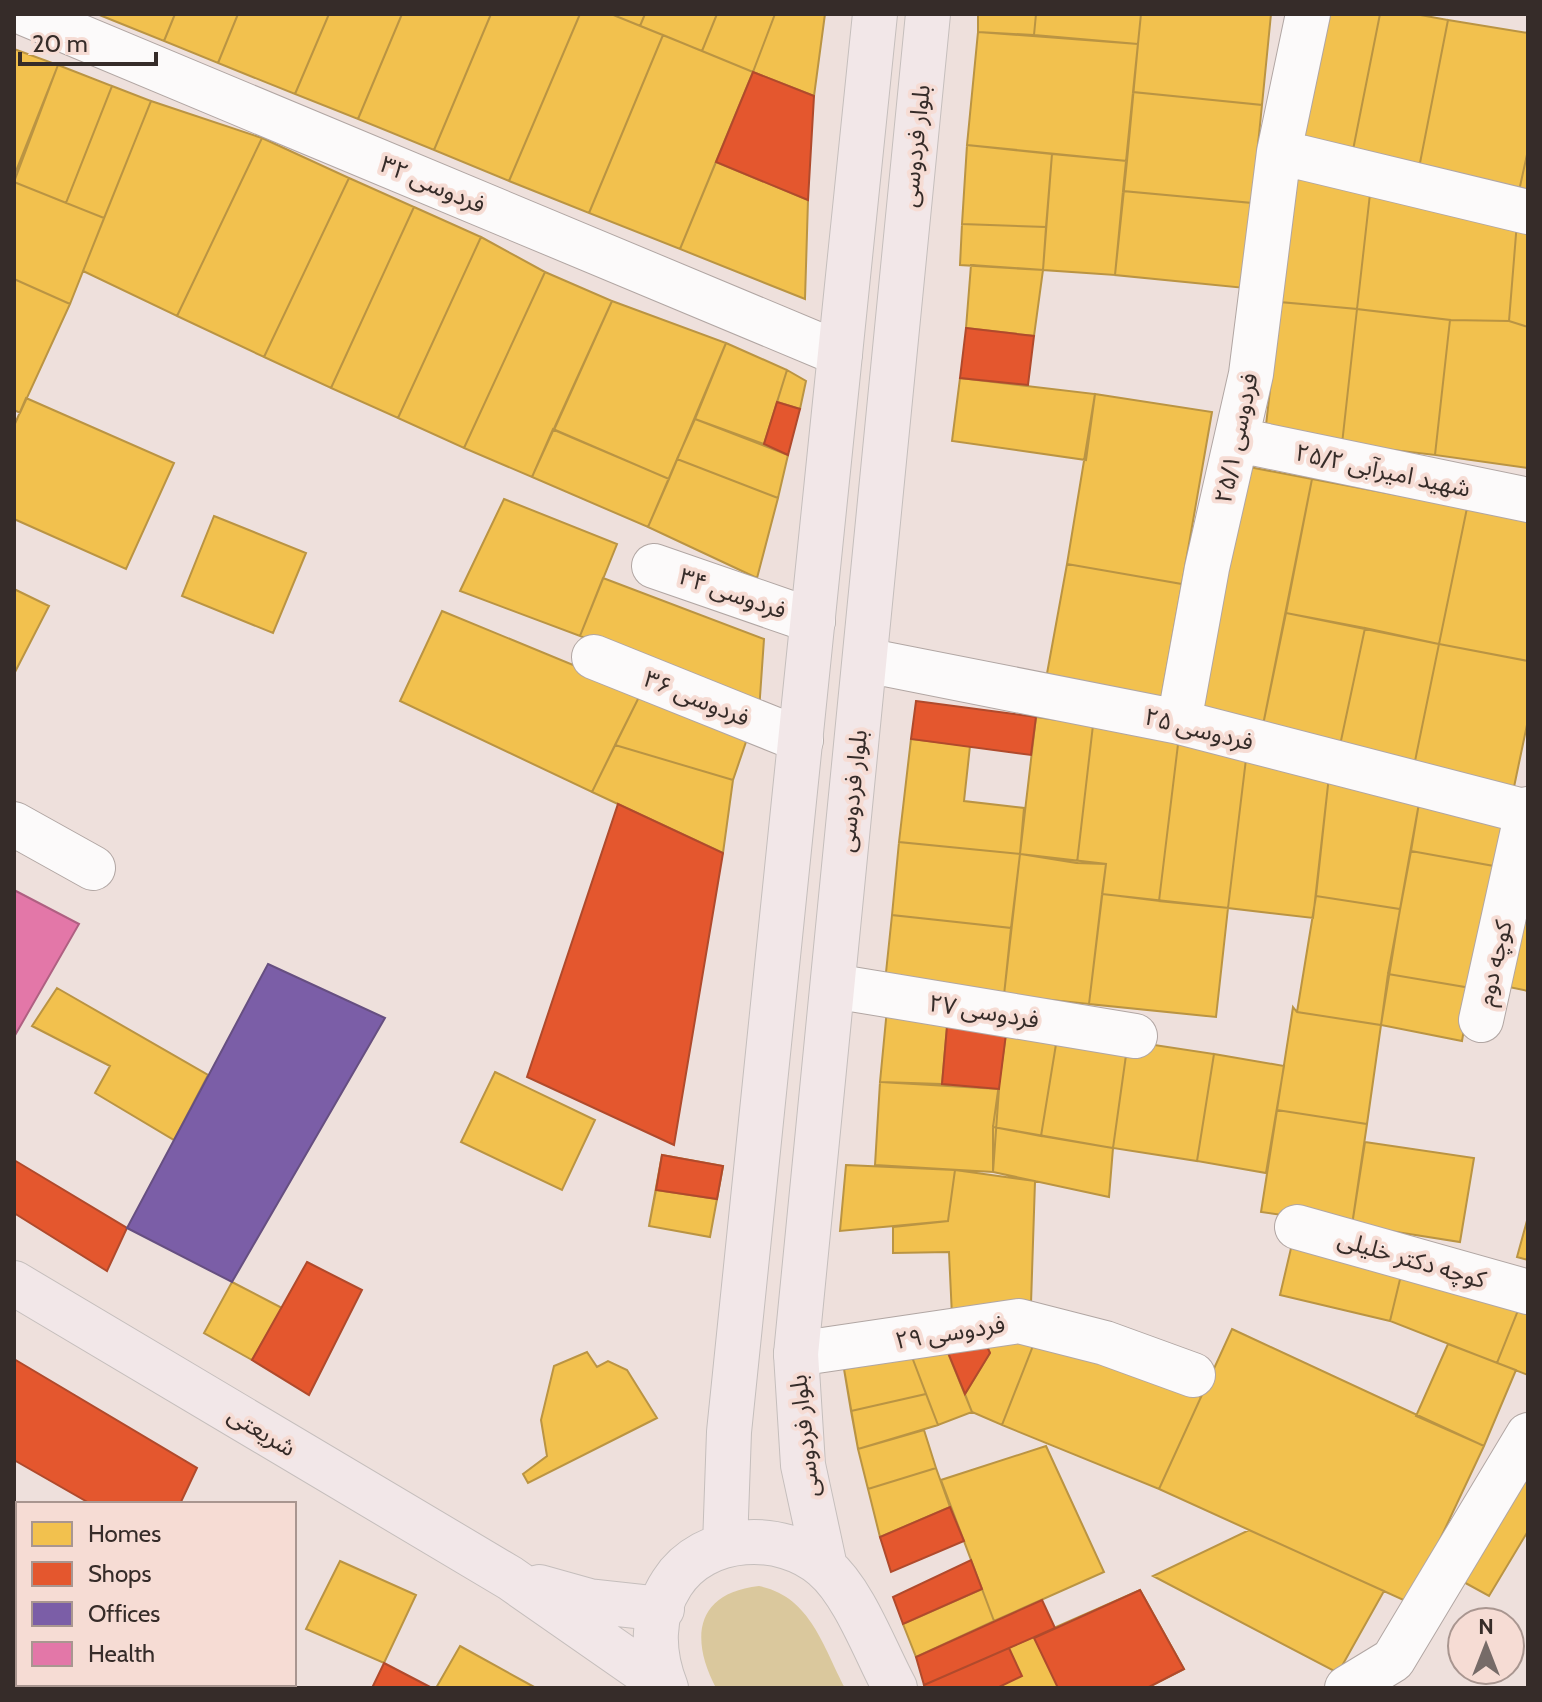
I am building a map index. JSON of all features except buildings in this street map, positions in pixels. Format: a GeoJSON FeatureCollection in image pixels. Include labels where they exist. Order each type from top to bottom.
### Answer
{"type":"FeatureCollection","features":[{"type":"Feature","properties":{"kind":"main road"},"geometry":{"type":"LineString","coordinates":[[725,1545],[729,1432],[875,14]]}},
{"type":"Feature","properties":{"kind":"main road","name":"بلوار فردوسی"},"geometry":{"type":"LineString","coordinates":[[825,1567],[803,1465],[796,1354],[928,14]]}},
{"type":"Feature","properties":{"kind":"main road","name":"شریعتی"},"geometry":{"type":"LineString","coordinates":[[14,1283],[510,1578],[665,1687]]}},
{"type":"Feature","properties":{"kind":"main road"},"geometry":{"type":"LineString","coordinates":[[665,1687],[655,1656],[655,1632],[672,1582],[695,1560],[725,1545],[760,1541],[795,1548],[825,1567],[844,1592],[895,1688]]}},
{"type":"Feature","properties":{"kind":"main road","name":"شریعتی"},"geometry":{"type":"LineString","coordinates":[[510,1578],[589,1601],[662,1609]]}},
{"type":"Feature","properties":{"kind":"street","name":"فردوسی ۳۲"},"geometry":{"type":"LineString","coordinates":[[26,14],[840,354]]}},
{"type":"Feature","properties":{"kind":"street","name":"فردوسی ۲۵/۱"},"geometry":{"type":"LineString","coordinates":[[1179,722],[1207,568],[1251,374],[1279,152],[1308,14]]}},
{"type":"Feature","properties":{"kind":"street"},"geometry":{"type":"LineString","coordinates":[[1279,152],[1528,212]]}},
{"type":"Feature","properties":{"kind":"street","name":"شهید امیرآبی ۲۵/۲"},"geometry":{"type":"LineString","coordinates":[[1238,440],[1528,500]]}},
{"type":"Feature","properties":{"kind":"street","name":"فردوسی ۳۴"},"geometry":{"type":"LineString","coordinates":[[654,566],[813,621]]}},
{"type":"Feature","properties":{"kind":"street","name":"فردوسی ۳۶"},"geometry":{"type":"LineString","coordinates":[[594,657],[801,740]]}},
{"type":"Feature","properties":{"kind":"street","name":"فردوسی ۲۵"},"geometry":{"type":"LineString","coordinates":[[865,660],[1179,722],[1528,811]]}},
{"type":"Feature","properties":{"kind":"street","name":"کوچه دوم"},"geometry":{"type":"LineString","coordinates":[[1481,1020],[1528,811]]}},
{"type":"Feature","properties":{"kind":"street"},"geometry":{"type":"LineString","coordinates":[[14,824],[93,868]]}},
{"type":"Feature","properties":{"kind":"street","name":"فردوسی ۲۷"},"geometry":{"type":"LineString","coordinates":[[833,986],[1135,1036]]}},
{"type":"Feature","properties":{"kind":"street","name":"کوچه دکتر خلیلی"},"geometry":{"type":"LineString","coordinates":[[1297,1227],[1528,1292]]}},
{"type":"Feature","properties":{"kind":"street","name":"فردوسی ۲۹"},"geometry":{"type":"LineString","coordinates":[[796,1354],[1019,1321],[1061,1329],[1193,1375]]}},
{"type":"Feature","properties":{"kind":"street"},"geometry":{"type":"LineString","coordinates":[[1347,1688],[1393,1660],[1528,1435]]}},
{"type":"Feature","properties":{"kind":"shaded area"},"geometry":{"type":"Polygon","coordinates":[[[759,1586],[791,1600],[803,1612],[822,1640],[845,1688],[716,1688],[703,1652],[701,1636],[704,1621],[710,1608],[722,1598],[738,1590],[759,1586]]]}}]}
